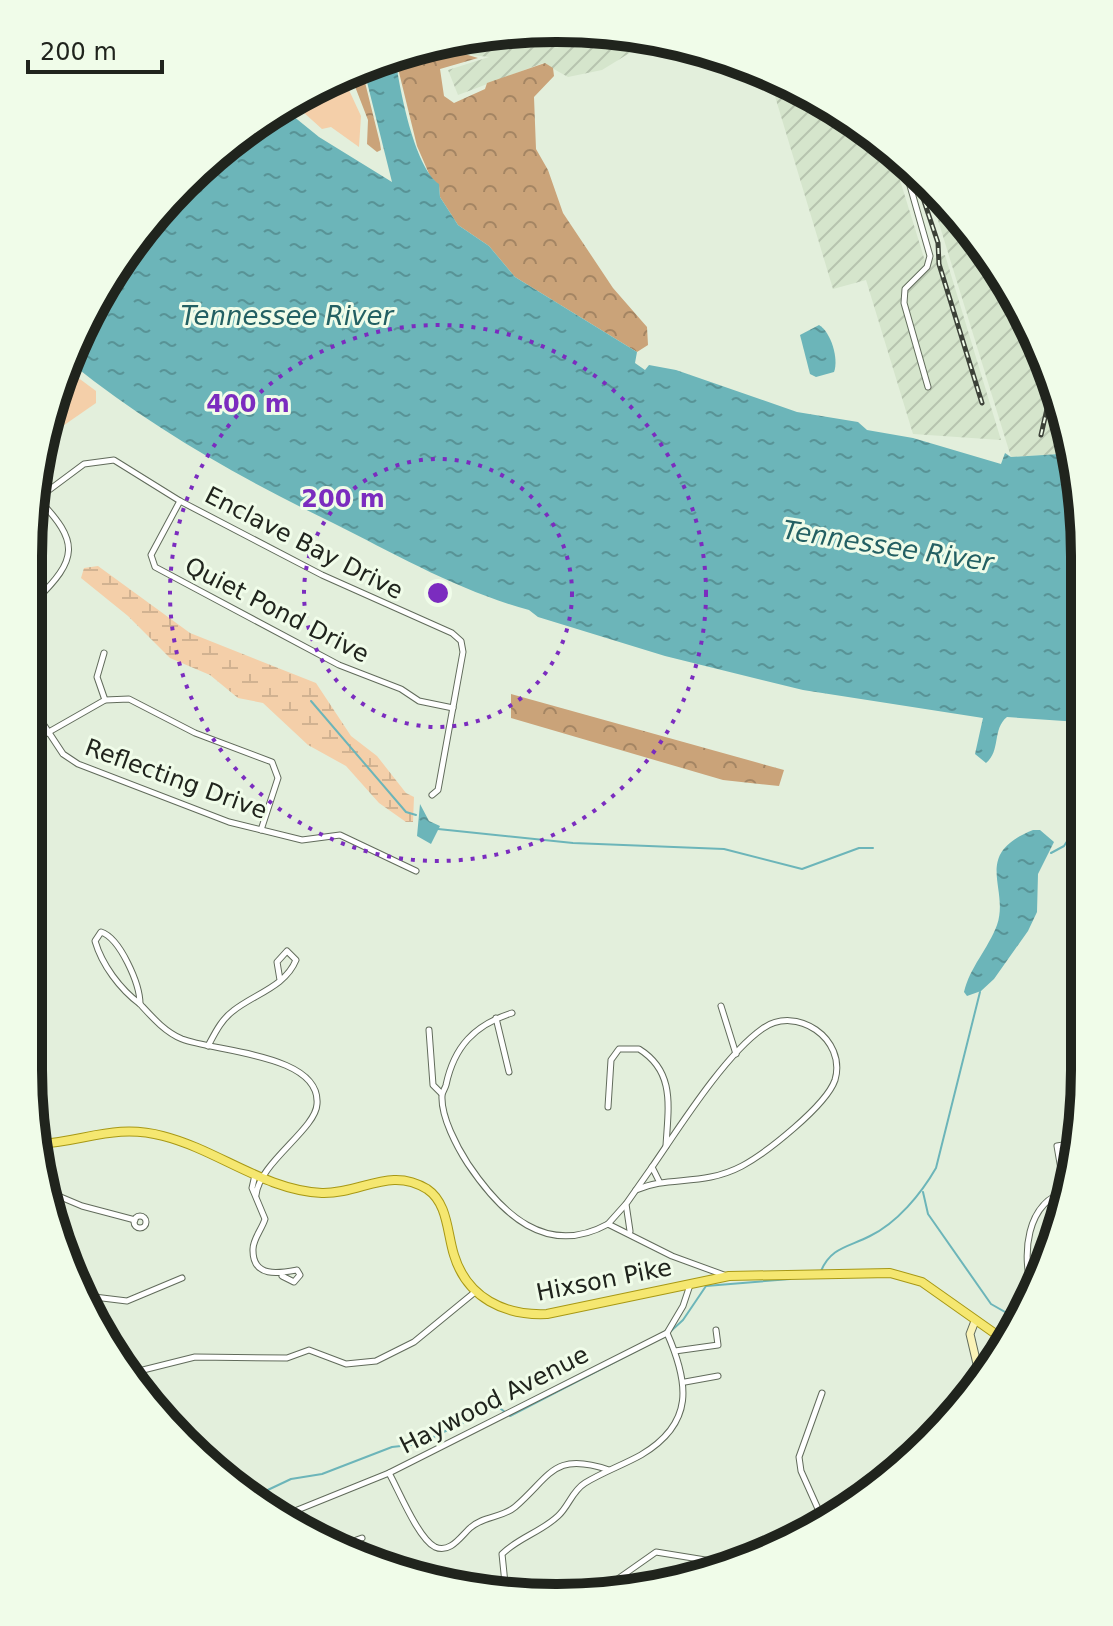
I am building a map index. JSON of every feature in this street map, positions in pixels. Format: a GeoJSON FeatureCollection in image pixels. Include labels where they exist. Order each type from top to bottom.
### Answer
{"type":"FeatureCollection","features":[{"type":"Feature","properties":{"kind":"main road"},"geometry":{"type":"LineString","coordinates":[[47,1142],[101,1132],[139,1132],[181,1142],[258,1176],[321,1193],[346,1191],[381,1179],[397,1178],[416,1183],[432,1192],[440,1204],[454,1256],[475,1292]]}},
{"type":"Feature","properties":{"kind":"main road","name":"Hixson Pike"},"geometry":{"type":"LineString","coordinates":[[475,1292],[517,1313],[547,1314],[729,1276],[890,1273],[922,1282],[997,1335]]}},
{"type":"Feature","properties":{"kind":"street"},"geometry":{"type":"LineString","coordinates":[[909,183],[930,256],[927,267],[905,289],[904,303],[928,387]]}},
{"type":"Feature","properties":{"kind":"street","name":"Enclave Bay Drive"},"geometry":{"type":"LineString","coordinates":[[46,493],[75,469],[104,459],[128,467],[180,501],[362,595],[452,633],[463,646],[438,790],[432,795]]}},
{"type":"Feature","properties":{"kind":"street","name":"Quiet Pond Drive"},"geometry":{"type":"LineString","coordinates":[[180,501],[151,555],[155,567],[339,665],[401,689],[419,701],[453,708]]}},
{"type":"Feature","properties":{"kind":"street"},"geometry":{"type":"LineString","coordinates":[[42,594],[61,575],[70,558],[64,531],[44,507]]}},
{"type":"Feature","properties":{"kind":"street"},"geometry":{"type":"LineString","coordinates":[[104,653],[97,677],[105,700]]}},
{"type":"Feature","properties":{"kind":"street"},"geometry":{"type":"LineString","coordinates":[[42,735],[105,700],[137,701],[183,727],[272,762],[278,778],[261,830]]}},
{"type":"Feature","properties":{"kind":"street","name":"Reflecting Drive"},"geometry":{"type":"LineString","coordinates":[[42,724],[63,754],[78,764],[226,821],[302,840],[340,835],[416,871]]}},
{"type":"Feature","properties":{"kind":"street"},"geometry":{"type":"LineString","coordinates":[[140,1004],[120,950],[105,932],[101,932],[95,941],[109,971],[140,1004],[159,1024],[180,1038],[286,1066],[307,1077],[317,1093],[316,1111],[258,1176],[256,1195],[265,1219],[253,1245],[255,1258],[266,1271],[282,1276]]}},
{"type":"Feature","properties":{"kind":"street"},"geometry":{"type":"LineString","coordinates":[[208,1046],[227,1016],[280,980],[295,964],[294,956],[287,951],[277,962],[280,980]]}},
{"type":"Feature","properties":{"kind":"street"},"geometry":{"type":"LineString","coordinates":[[721,1006],[736,1054]]}},
{"type":"Feature","properties":{"kind":"street"},"geometry":{"type":"LineString","coordinates":[[441,1093],[453,1057],[472,1033],[496,1018],[512,1013]]}},
{"type":"Feature","properties":{"kind":"street"},"geometry":{"type":"LineString","coordinates":[[496,1018],[509,1072]]}},
{"type":"Feature","properties":{"kind":"street"},"geometry":{"type":"LineString","coordinates":[[429,1030],[433,1085],[441,1093],[459,1150],[496,1203],[510,1215],[527,1226],[561,1235],[587,1235],[608,1224],[736,1054],[771,1023],[799,1021],[815,1028],[827,1039],[836,1061],[836,1076],[819,1104],[743,1166],[694,1183],[660,1183],[636,1190]]}},
{"type":"Feature","properties":{"kind":"street"},"geometry":{"type":"LineString","coordinates":[[608,1107],[611,1060],[619,1049],[639,1049],[655,1061],[667,1082],[666,1147]]}},
{"type":"Feature","properties":{"kind":"street"},"geometry":{"type":"LineString","coordinates":[[1061,1170],[1057,1146],[1066,1145]]}},
{"type":"Feature","properties":{"kind":"street"},"geometry":{"type":"LineString","coordinates":[[652,1167],[660,1183]]}},
{"type":"Feature","properties":{"kind":"street"},"geometry":{"type":"LineString","coordinates":[[58,1196],[82,1206],[135,1220]]}},
{"type":"Feature","properties":{"kind":"street"},"geometry":{"type":"LineString","coordinates":[[1031,1267],[1029,1232],[1040,1209],[1055,1197]]}},
{"type":"Feature","properties":{"kind":"street"},"geometry":{"type":"LineString","coordinates":[[626,1204],[630,1232]]}},
{"type":"Feature","properties":{"kind":"street"},"geometry":{"type":"LineString","coordinates":[[608,1224],[630,1232],[672,1256],[729,1276]]}},
{"type":"Feature","properties":{"kind":"street"},"geometry":{"type":"LineString","coordinates":[[95,1297],[127,1301],[182,1278]]}},
{"type":"Feature","properties":{"kind":"street"},"geometry":{"type":"LineString","coordinates":[[505,1581],[502,1554],[512,1544],[559,1515],[577,1489],[645,1453],[665,1434],[684,1406],[685,1382],[667,1333],[688,1295],[690,1284]]}},
{"type":"Feature","properties":{"kind":"street"},"geometry":{"type":"LineString","coordinates":[[140,1371],[195,1357],[287,1358],[309,1350],[346,1364],[376,1361],[414,1342],[475,1292]]}},
{"type":"Feature","properties":{"kind":"street"},"geometry":{"type":"LineString","coordinates":[[975,1321],[970,1334],[977,1365]]}},
{"type":"Feature","properties":{"kind":"street"},"geometry":{"type":"LineString","coordinates":[[675,1351],[718,1345],[716,1330]]}},
{"type":"Feature","properties":{"kind":"street","name":"Haywood Avenue"},"geometry":{"type":"LineString","coordinates":[[294,1512],[389,1473],[667,1333]]}},
{"type":"Feature","properties":{"kind":"street"},"geometry":{"type":"LineString","coordinates":[[685,1382],[718,1376]]}},
{"type":"Feature","properties":{"kind":"street"},"geometry":{"type":"LineString","coordinates":[[819,1512],[801,1471],[799,1457],[822,1393]]}},
{"type":"Feature","properties":{"kind":"street"},"geometry":{"type":"LineString","coordinates":[[389,1473],[417,1525],[432,1546],[441,1548],[460,1539],[478,1522],[515,1507],[539,1480],[555,1470],[587,1462],[610,1470]]}},
{"type":"Feature","properties":{"kind":"street"},"geometry":{"type":"LineString","coordinates":[[352,1542],[362,1538]]}},
{"type":"Feature","properties":{"kind":"street"},"geometry":{"type":"LineString","coordinates":[[615,1581],[656,1552],[709,1561]]}},
{"type":"Feature","properties":{"kind":"shaded area"},"geometry":{"type":"Polygon","coordinates":[[[523,43],[590,43],[637,48],[602,70],[568,77],[543,63],[458,95],[448,70],[489,57],[460,51],[523,43]]]}},
{"type":"Feature","properties":{"kind":"shaded area"},"geometry":{"type":"Polygon","coordinates":[[[773,90],[842,129],[897,171],[925,261],[945,255],[1001,440],[913,434],[866,280],[833,289],[773,90]]]}},
{"type":"Feature","properties":{"kind":"shaded area"},"geometry":{"type":"Polygon","coordinates":[[[934,208],[965,243],[1002,299],[1044,391],[1060,454],[1011,457],[934,208]]]}},
{"type":"Feature","properties":{"kind":"green space"},"geometry":{"type":"Polygon","coordinates":[[[458,52],[478,58],[440,69],[444,96],[454,103],[485,89],[487,83],[545,63],[553,68],[554,76],[534,97],[536,149],[548,170],[563,213],[613,288],[647,327],[648,345],[637,352],[515,277],[489,246],[458,225],[440,197],[439,186],[430,176],[417,146],[398,67],[458,52]]]}},
{"type":"Feature","properties":{"kind":"green space"},"geometry":{"type":"Polygon","coordinates":[[[364,79],[380,143],[381,150],[377,152],[367,144],[368,120],[354,84],[364,79]]]}},
{"type":"Feature","properties":{"kind":"green space"},"geometry":{"type":"Polygon","coordinates":[[[347,87],[361,116],[359,147],[331,127],[322,129],[302,111],[347,87]]]}},
{"type":"Feature","properties":{"kind":"green space"},"geometry":{"type":"Polygon","coordinates":[[[75,375],[96,391],[96,403],[59,429],[75,375]]]}},
{"type":"Feature","properties":{"kind":"green space"},"geometry":{"type":"Polygon","coordinates":[[[98,566],[190,633],[316,683],[351,736],[377,756],[406,793],[414,797],[413,822],[406,822],[379,803],[346,766],[308,745],[263,703],[238,698],[210,675],[170,658],[128,616],[81,578],[84,568],[98,566]]]}},
{"type":"Feature","properties":{"kind":"green space"},"geometry":{"type":"Polygon","coordinates":[[[511,694],[784,770],[779,786],[723,780],[511,718],[511,694]]]}},
{"type":"Feature","properties":{"kind":"water","name":"Tennessee River"},"geometry":{"type":"Polygon","coordinates":[[[397,67],[415,144],[430,175],[439,184],[440,197],[458,225],[489,246],[515,277],[637,352],[635,363],[645,370],[649,365],[676,370],[797,412],[858,422],[867,430],[913,438],[1001,464],[1005,453],[1011,457],[1060,454],[1070,523],[1071,721],[1007,717],[1002,722],[994,752],[986,763],[975,754],[983,718],[803,690],[665,656],[538,617],[529,610],[478,593],[429,571],[264,488],[165,431],[78,368],[111,299],[148,243],[170,217],[243,148],[292,115],[319,137],[392,182],[366,79],[397,67]]]}},
{"type":"Feature","properties":{"kind":"water"},"geometry":{"type":"Polygon","coordinates":[[[819,325],[835,353],[835,367],[834,372],[816,377],[810,374],[800,335],[819,325]]]}},
{"type":"Feature","properties":{"kind":"water"},"geometry":{"type":"Polygon","coordinates":[[[420,804],[429,821],[440,826],[431,844],[417,836],[420,804]]]}},
{"type":"Feature","properties":{"kind":"water"},"geometry":{"type":"Polygon","coordinates":[[[1033,830],[1040,830],[1054,842],[1038,874],[1037,912],[1028,931],[994,979],[981,991],[967,996],[964,992],[967,983],[997,925],[1000,911],[998,861],[1003,850],[1014,840],[1033,830]]]}},
{"type":"Feature","properties":{"kind":"waterway"},"geometry":{"type":"LineString","coordinates":[[311,701],[406,812],[416,815]]}},
{"type":"Feature","properties":{"kind":"waterway"},"geometry":{"type":"LineString","coordinates":[[438,829],[573,843],[724,849],[802,869],[859,848],[873,848]]}},
{"type":"Feature","properties":{"kind":"waterway"},"geometry":{"type":"LineString","coordinates":[[1051,853],[1064,846],[1071,835]]}},
{"type":"Feature","properties":{"kind":"waterway"},"geometry":{"type":"LineString","coordinates":[[821,1271],[835,1252],[880,1230],[899,1216],[916,1198],[936,1168],[980,992]]}},
{"type":"Feature","properties":{"kind":"waterway"},"geometry":{"type":"LineString","coordinates":[[923,1192],[928,1214],[991,1304],[1009,1314]]}},
{"type":"Feature","properties":{"kind":"waterway"},"geometry":{"type":"LineString","coordinates":[[671,1331],[683,1320],[706,1286],[790,1279]]}},
{"type":"Feature","properties":{"kind":"waterway"},"geometry":{"type":"LineString","coordinates":[[510,1416],[663,1337]]}},
{"type":"Feature","properties":{"kind":"waterway"},"geometry":{"type":"LineString","coordinates":[[264,1492],[291,1479],[322,1474],[392,1447],[419,1444],[497,1406],[505,1412]]}},
{"type":"Feature","properties":{"kind":"railway"},"geometry":{"type":"LineString","coordinates":[[922,195],[938,243],[939,264],[982,403]]}},
{"type":"Feature","properties":{"kind":"railway"},"geometry":{"type":"LineString","coordinates":[[1041,435],[1048,405]]}}]}
